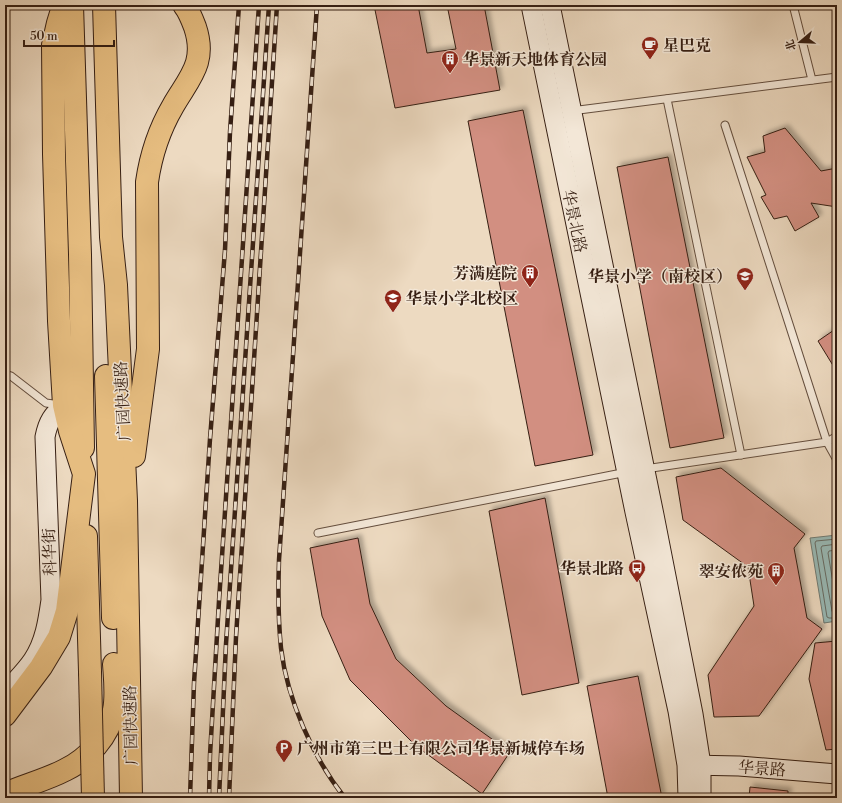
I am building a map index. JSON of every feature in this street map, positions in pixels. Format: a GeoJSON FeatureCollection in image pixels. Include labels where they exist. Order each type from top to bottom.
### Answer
{"type":"FeatureCollection","features":[{"type":"Feature","properties":{"kind":"highway"},"geometry":{"type":"LineString","coordinates":[[5,715],[41,667],[59,636],[67,611],[84,474],[70,431],[64,405],[59,321],[54,154],[53,45],[50,5]]}},
{"type":"Feature","properties":{"kind":"highway"},"geometry":{"type":"LineString","coordinates":[[53,45],[58,23],[65,5]]}},
{"type":"Feature","properties":{"kind":"highway"},"geometry":{"type":"LineString","coordinates":[[72,5],[80,255],[84,474],[93,798]]}},
{"type":"Feature","properties":{"kind":"highway","name":"广园快速路"},"geometry":{"type":"LineString","coordinates":[[104,5],[111,237],[116,285],[126,501],[131,798]]}},
{"type":"Feature","properties":{"kind":"highway"},"geometry":{"type":"LineString","coordinates":[[126,501],[148,349],[148,182],[150,161],[162,128],[173,106],[194,72],[198,59],[199,47],[197,34],[193,21],[184,5]]}},
{"type":"Feature","properties":{"kind":"highway"},"geometry":{"type":"LineString","coordinates":[[5,794],[66,770],[80,761],[103,738],[110,724],[114,710],[107,448],[105,300],[111,237]]}},
{"type":"Feature","properties":{"kind":"street","name":"华景北路"},"geometry":{"type":"LineString","coordinates":[[531,5],[562,113],[636,470],[678,711],[694,765]]}},
{"type":"Feature","properties":{"kind":"street","name":"华景北路"},"geometry":{"type":"LineString","coordinates":[[550,5],[562,113]]}},
{"type":"Feature","properties":{"kind":"street","name":"科华街"},"geometry":{"type":"LineString","coordinates":[[5,693],[33,660],[42,643],[47,625],[50,600],[45,436],[53,415],[64,405]]}},
{"type":"Feature","properties":{"kind":"street","name":"华景路"},"geometry":{"type":"LineString","coordinates":[[694,765],[769,768],[837,774]]}},
{"type":"Feature","properties":{"kind":"street"},"geometry":{"type":"LineString","coordinates":[[688,798],[694,765]]}},
{"type":"Feature","properties":{"kind":"street"},"geometry":{"type":"LineString","coordinates":[[694,765],[701,798]]}},
{"type":"Feature","properties":{"kind":"lane"},"geometry":{"type":"LineString","coordinates":[[793,5],[812,80]]}},
{"type":"Feature","properties":{"kind":"lane"},"geometry":{"type":"LineString","coordinates":[[562,113],[837,77]]}},
{"type":"Feature","properties":{"kind":"lane"},"geometry":{"type":"LineString","coordinates":[[667,99],[741,455]]}},
{"type":"Feature","properties":{"kind":"lane"},"geometry":{"type":"LineString","coordinates":[[725,126],[827,442],[837,460]]}},
{"type":"Feature","properties":{"kind":"lane"},"geometry":{"type":"LineString","coordinates":[[5,374],[11,376],[46,403],[64,405]]}},
{"type":"Feature","properties":{"kind":"lane"},"geometry":{"type":"LineString","coordinates":[[318,533],[636,470],[827,442],[837,436]]}},
{"type":"Feature","properties":{"kind":"water"},"geometry":{"type":"Polygon","coordinates":[[[837,535],[837,621],[824,623],[810,538],[837,535]]]}},
{"type":"Feature","properties":{"kind":"building"},"geometry":{"type":"Polygon","coordinates":[[[374,5],[418,5],[427,53],[456,49],[447,5],[484,5],[500,90],[395,108],[374,5]]]}},
{"type":"Feature","properties":{"kind":"building","name":"芳满庭院"},"geometry":{"type":"Polygon","coordinates":[[[523,110],[593,455],[535,466],[468,121],[523,110]]]}},
{"type":"Feature","properties":{"kind":"building"},"geometry":{"type":"Polygon","coordinates":[[[785,128],[821,171],[837,168],[837,207],[811,203],[819,217],[795,231],[787,216],[774,219],[761,197],[766,195],[747,157],[765,152],[763,136],[785,128]]]}},
{"type":"Feature","properties":{"kind":"building"},"geometry":{"type":"Polygon","coordinates":[[[668,157],[724,438],[670,448],[617,167],[668,157]]]}},
{"type":"Feature","properties":{"kind":"building"},"geometry":{"type":"Polygon","coordinates":[[[837,328],[837,372],[818,341],[837,328]]]}},
{"type":"Feature","properties":{"kind":"building","name":"翠安侬苑"},"geometry":{"type":"Polygon","coordinates":[[[721,468],[805,534],[794,548],[807,618],[822,629],[759,716],[714,717],[708,675],[754,606],[748,567],[683,520],[676,477],[721,468]]]}},
{"type":"Feature","properties":{"kind":"building"},"geometry":{"type":"Polygon","coordinates":[[[545,498],[579,683],[522,695],[489,511],[545,498]]]}},
{"type":"Feature","properties":{"kind":"building"},"geometry":{"type":"Polygon","coordinates":[[[358,538],[370,604],[396,659],[446,706],[510,752],[482,794],[416,746],[350,680],[322,616],[310,548],[358,538]]]}},
{"type":"Feature","properties":{"kind":"building"},"geometry":{"type":"Polygon","coordinates":[[[837,641],[837,749],[826,750],[809,679],[815,643],[837,641]]]}},
{"type":"Feature","properties":{"kind":"building"},"geometry":{"type":"Polygon","coordinates":[[[638,676],[662,798],[608,798],[587,686],[638,676]]]}},
{"type":"Feature","properties":{"kind":"building"},"geometry":{"type":"Polygon","coordinates":[[[750,787],[788,791],[788,798],[749,798],[750,787]]]}},
{"type":"Feature","properties":{"kind":"railway"},"geometry":{"type":"LineString","coordinates":[[190,798],[194,683],[210,439],[225,250],[230,132],[239,5]]}},
{"type":"Feature","properties":{"kind":"railway"},"geometry":{"type":"LineString","coordinates":[[209,798],[219,601],[259,5]]}},
{"type":"Feature","properties":{"kind":"railway"},"geometry":{"type":"LineString","coordinates":[[219,798],[226,644],[269,5]]}},
{"type":"Feature","properties":{"kind":"railway"},"geometry":{"type":"LineString","coordinates":[[229,798],[236,637],[277,5]]}},
{"type":"Feature","properties":{"kind":"railway"},"geometry":{"type":"LineString","coordinates":[[317,5],[278,593],[281,648],[284,667],[295,707],[322,765],[345,798]]}},
{"type":"Feature","properties":{"kind":"place","name":"星巴克"},"geometry":{"type":"Point","coordinates":[650,60]}},
{"type":"Feature","properties":{"kind":"place","name":"华景新天地体育公园"},"geometry":{"type":"Point","coordinates":[450,74]}},
{"type":"Feature","properties":{"kind":"place","name":"芳满庭院"},"geometry":{"type":"Point","coordinates":[530,288]}},
{"type":"Feature","properties":{"kind":"place","name":"华景小学（南校区）"},"geometry":{"type":"Point","coordinates":[745,291]}},
{"type":"Feature","properties":{"kind":"place","name":"华景小学北校区"},"geometry":{"type":"Point","coordinates":[393,313]}},
{"type":"Feature","properties":{"kind":"place","name":"华景北路"},"geometry":{"type":"Point","coordinates":[637,583]}},
{"type":"Feature","properties":{"kind":"place","name":"翠安侬苑"},"geometry":{"type":"Point","coordinates":[776,586]}},
{"type":"Feature","properties":{"kind":"place","name":"广州市第三巴士有限公司华景新城停车场"},"geometry":{"type":"Point","coordinates":[284,763]}}]}
